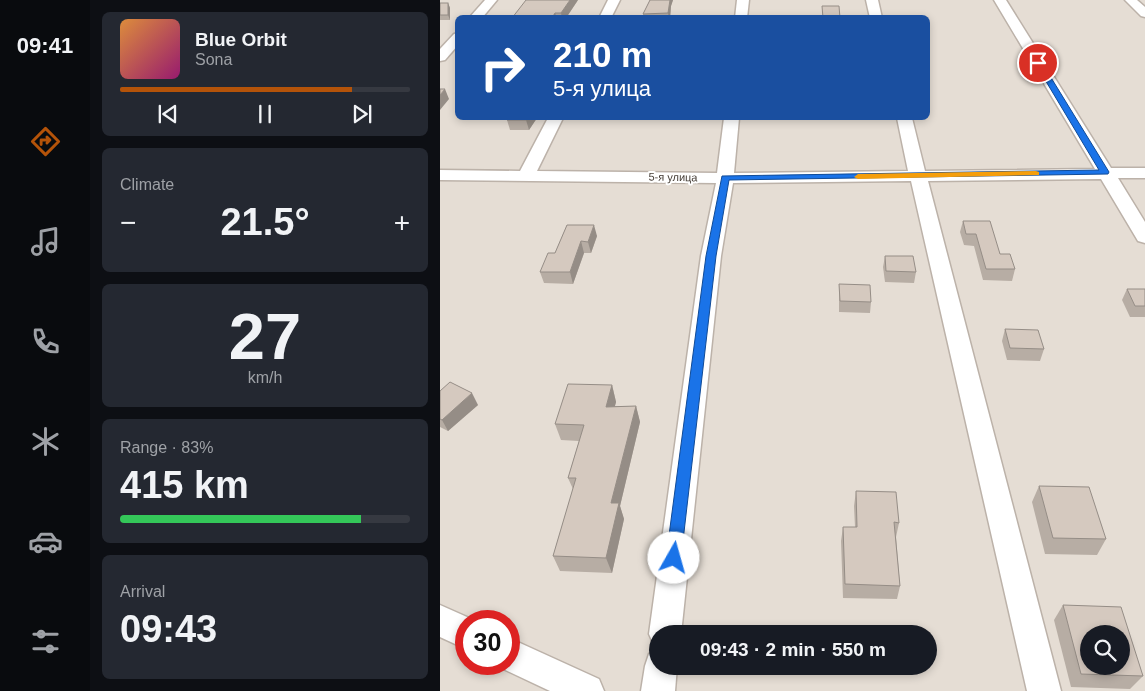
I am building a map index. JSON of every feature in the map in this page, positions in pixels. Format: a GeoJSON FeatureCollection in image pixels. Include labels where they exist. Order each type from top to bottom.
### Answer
{"type":"FeatureCollection","features":[{"type":"Feature","properties":{"kind":"street"},"geometry":{"type":"LineString","coordinates":[[478,15],[491,0]]}},
{"type":"Feature","properties":{"kind":"street"},"geometry":{"type":"LineString","coordinates":[[606,15],[614,0]]}},
{"type":"Feature","properties":{"kind":"street"},"geometry":{"type":"LineString","coordinates":[[741,15],[743,0]]}},
{"type":"Feature","properties":{"kind":"street"},"geometry":{"type":"LineString","coordinates":[[872,0],[875,15]]}},
{"type":"Feature","properties":{"kind":"street"},"geometry":{"type":"LineString","coordinates":[[1000,0],[1145,237]]}},
{"type":"Feature","properties":{"kind":"street"},"geometry":{"type":"LineString","coordinates":[[1131,0],[1145,14]]}},
{"type":"Feature","properties":{"kind":"street"},"geometry":{"type":"LineString","coordinates":[[440,57],[455,40]]}},
{"type":"Feature","properties":{"kind":"street"},"geometry":{"type":"LineString","coordinates":[[526,176],[554,120]]}},
{"type":"Feature","properties":{"kind":"street"},"geometry":{"type":"LineString","coordinates":[[666,625],[711,256],[725,178],[731,120]]}},
{"type":"Feature","properties":{"kind":"street"},"geometry":{"type":"LineString","coordinates":[[905,120],[920,176],[1044,691]]}},
{"type":"Feature","properties":{"kind":"street","name":"5-я улица"},"geometry":{"type":"LineString","coordinates":[[440,175],[725,178],[1145,173]]}},
{"type":"Feature","properties":{"kind":"street"},"geometry":{"type":"LineString","coordinates":[[440,621],[455,628]]}},
{"type":"Feature","properties":{"kind":"street"},"geometry":{"type":"LineString","coordinates":[[520,659],[587,691]]}},
{"type":"Feature","properties":{"kind":"street"},"geometry":{"type":"LineString","coordinates":[[658,691],[660,675]]}},
{"type":"Feature","properties":{"kind":"shaded area"},"geometry":{"type":"Polygon","coordinates":[[[440,0],[1145,0],[1145,691],[440,691],[440,0]]]}},
{"type":"Feature","properties":{"kind":"building"},"geometry":{"type":"Polygon","coordinates":[[[526,0],[570,0],[561,13],[555,13],[554,15],[514,15],[526,0]]]}},
{"type":"Feature","properties":{"kind":"building"},"geometry":{"type":"Polygon","coordinates":[[[650,0],[670,0],[668,13],[643,14],[650,0]]]}},
{"type":"Feature","properties":{"kind":"building"},"geometry":{"type":"Polygon","coordinates":[[[440,3],[448,3],[448,15],[440,15],[440,3]]]}},
{"type":"Feature","properties":{"kind":"building"},"geometry":{"type":"Polygon","coordinates":[[[822,6],[839,6],[840,15],[823,15],[822,6]]]}},
{"type":"Feature","properties":{"kind":"building"},"geometry":{"type":"Polygon","coordinates":[[[963,221],[990,221],[1000,254],[1010,254],[1015,269],[986,269],[976,234],[966,234],[963,221]]]}},
{"type":"Feature","properties":{"kind":"building"},"geometry":{"type":"Polygon","coordinates":[[[567,225],[594,225],[588,242],[581,241],[570,272],[540,272],[548,253],[555,253],[567,225]]]}},
{"type":"Feature","properties":{"kind":"building"},"geometry":{"type":"Polygon","coordinates":[[[885,256],[913,256],[916,272],[886,271],[885,256]]]}},
{"type":"Feature","properties":{"kind":"building"},"geometry":{"type":"Polygon","coordinates":[[[839,284],[870,285],[871,302],[840,301],[839,284]]]}},
{"type":"Feature","properties":{"kind":"building"},"geometry":{"type":"Polygon","coordinates":[[[1127,289],[1145,289],[1145,306],[1135,306],[1127,289]]]}},
{"type":"Feature","properties":{"kind":"building"},"geometry":{"type":"Polygon","coordinates":[[[1005,329],[1038,330],[1044,349],[1010,348],[1005,329]]]}},
{"type":"Feature","properties":{"kind":"building"},"geometry":{"type":"Polygon","coordinates":[[[450,382],[472,393],[442,420],[440,419],[440,391],[450,382]]]}},
{"type":"Feature","properties":{"kind":"building"},"geometry":{"type":"Polygon","coordinates":[[[568,384],[612,385],[606,407],[636,406],[611,503],[619,503],[606,558],[553,556],[576,478],[568,478],[584,425],[555,424],[568,384]]]}},
{"type":"Feature","properties":{"kind":"building"},"geometry":{"type":"Polygon","coordinates":[[[1039,486],[1089,487],[1106,539],[1053,538],[1039,486]]]}},
{"type":"Feature","properties":{"kind":"building"},"geometry":{"type":"Polygon","coordinates":[[[856,491],[896,492],[899,523],[894,522],[900,586],[845,584],[843,527],[857,527],[856,491]]]}},
{"type":"Feature","properties":{"kind":"building"},"geometry":{"type":"Polygon","coordinates":[[[1063,605],[1121,607],[1127,625],[1080,625],[1080,670],[1063,605]]]}},
{"type":"Feature","properties":{"kind":"building"},"geometry":{"type":"Polygon","coordinates":[[[1130,635],[1143,676],[1112,675],[1130,675],[1130,635]]]}},
{"type":"Feature","properties":{"kind":"slow traffic"},"geometry":{"type":"LineString","coordinates":[[858,177],[1036,174]]}},
{"type":"Feature","properties":{"kind":"route"},"geometry":{"type":"LineString","coordinates":[[674,558],[711,256],[725,178],[1105,172],[1038,63]]}}]}
